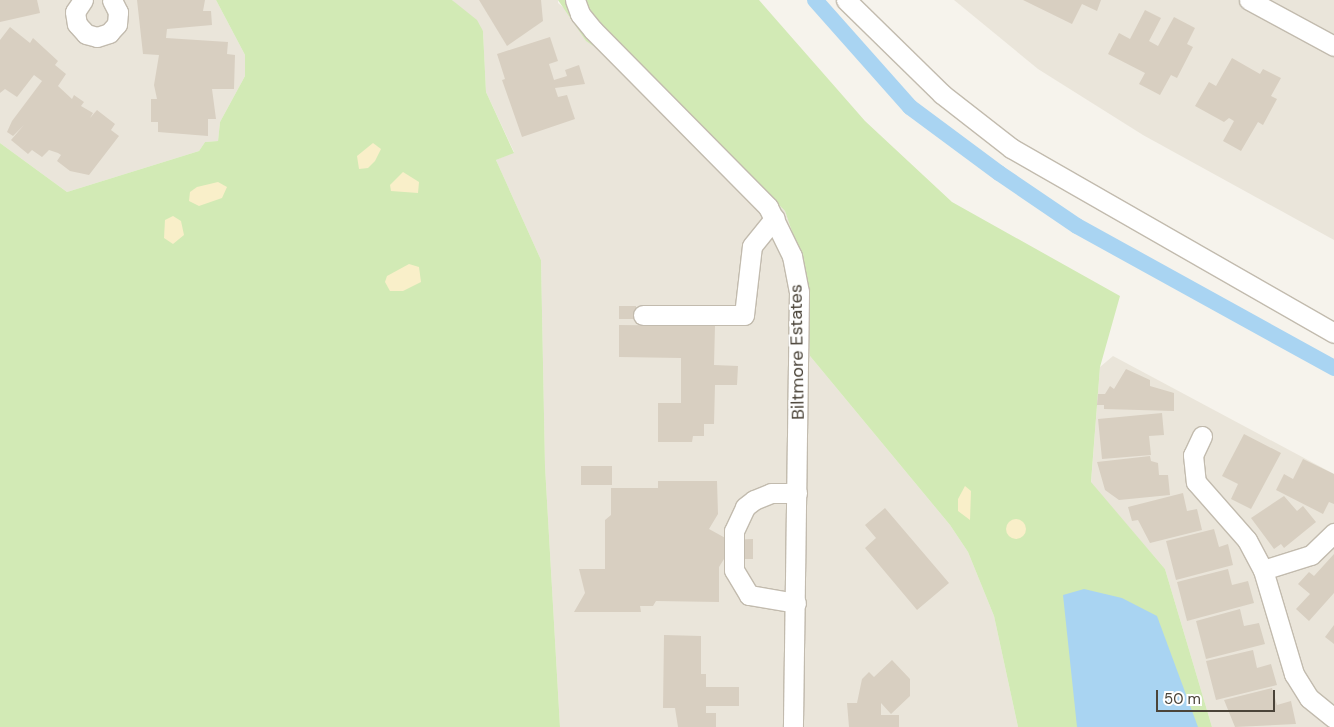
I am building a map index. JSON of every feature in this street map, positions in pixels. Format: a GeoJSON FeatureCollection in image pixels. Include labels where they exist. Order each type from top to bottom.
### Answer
{"type":"FeatureCollection","features":[{"type":"Feature","properties":{"kind":"street"},"geometry":{"type":"LineString","coordinates":[[82,0],[75,12],[77,24],[86,34],[97,37],[109,33],[117,24],[118,12],[112,0]]}},
{"type":"Feature","properties":{"kind":"street","name":"Biltmore Estates"},"geometry":{"type":"LineString","coordinates":[[575,0],[580,14],[593,30],[752,189],[775,218],[799,284],[793,727]]}},
{"type":"Feature","properties":{"kind":"street"},"geometry":{"type":"LineString","coordinates":[[846,0],[942,94],[1011,148],[1334,333]]}},
{"type":"Feature","properties":{"kind":"street"},"geometry":{"type":"LineString","coordinates":[[1249,0],[1334,46]]}},
{"type":"Feature","properties":{"kind":"street"},"geometry":{"type":"LineString","coordinates":[[643,315],[744,315],[752,246],[775,218]]}},
{"type":"Feature","properties":{"kind":"street"},"geometry":{"type":"LineString","coordinates":[[1202,436],[1193,455],[1196,482],[1236,527],[1263,570],[1294,674],[1309,698],[1334,718]]}},
{"type":"Feature","properties":{"kind":"street"},"geometry":{"type":"LineString","coordinates":[[796,603],[749,595],[734,570],[734,532],[745,507],[754,500],[771,493],[797,493]]}},
{"type":"Feature","properties":{"kind":"street"},"geometry":{"type":"LineString","coordinates":[[1263,570],[1311,555],[1334,533]]}},
{"type":"Feature","properties":{"kind":"shaded area"},"geometry":{"type":"Polygon","coordinates":[[[0,0],[216,0],[245,55],[245,76],[220,122],[218,141],[205,142],[199,151],[67,192],[0,143],[0,0]]]}},
{"type":"Feature","properties":{"kind":"shaded area"},"geometry":{"type":"Polygon","coordinates":[[[452,0],[558,0],[558,3],[676,102],[785,211],[807,276],[810,356],[950,525],[968,552],[994,616],[1018,727],[560,727],[545,466],[541,260],[496,160],[514,152],[486,92],[483,31],[452,0]]]}},
{"type":"Feature","properties":{"kind":"shaded area"},"geometry":{"type":"Polygon","coordinates":[[[954,0],[1334,0],[1334,240],[1143,135],[1038,69],[954,0]]]}},
{"type":"Feature","properties":{"kind":"shaded area"},"geometry":{"type":"Polygon","coordinates":[[[1113,356],[1334,474],[1334,727],[1212,727],[1165,569],[1091,483],[1100,367],[1113,356]]]}},
{"type":"Feature","properties":{"kind":"green space"},"geometry":{"type":"Polygon","coordinates":[[[216,0],[452,0],[477,20],[483,31],[486,92],[514,153],[496,160],[541,260],[545,466],[560,727],[0,727],[0,143],[67,192],[199,151],[205,142],[218,141],[220,122],[245,76],[245,55],[216,0]]]}},
{"type":"Feature","properties":{"kind":"green space"},"geometry":{"type":"Polygon","coordinates":[[[558,0],[759,0],[865,121],[952,202],[1120,296],[1100,367],[1091,482],[1165,569],[1212,727],[1018,727],[994,616],[968,552],[950,525],[810,356],[807,276],[785,211],[676,102],[586,41],[558,0]]]}},
{"type":"Feature","properties":{"kind":"sand"},"geometry":{"type":"Polygon","coordinates":[[[373,143],[381,149],[375,161],[368,168],[359,169],[357,156],[373,143]]]}},
{"type":"Feature","properties":{"kind":"sand"},"geometry":{"type":"Polygon","coordinates":[[[403,172],[419,182],[418,193],[391,191],[390,185],[403,172]]]}},
{"type":"Feature","properties":{"kind":"sand"},"geometry":{"type":"Polygon","coordinates":[[[218,182],[227,187],[222,198],[199,206],[189,201],[190,192],[197,187],[218,182]]]}},
{"type":"Feature","properties":{"kind":"sand"},"geometry":{"type":"Polygon","coordinates":[[[173,216],[181,221],[184,235],[173,244],[164,238],[165,220],[173,216]]]}},
{"type":"Feature","properties":{"kind":"sand"},"geometry":{"type":"Polygon","coordinates":[[[409,264],[419,267],[421,282],[403,291],[390,291],[385,282],[387,276],[409,264]]]}},
{"type":"Feature","properties":{"kind":"sand"},"geometry":{"type":"Polygon","coordinates":[[[965,486],[971,491],[970,520],[958,511],[958,499],[965,486]]]}},
{"type":"Feature","properties":{"kind":"sand"},"geometry":{"type":"Polygon","coordinates":[[[1016,519],[1023,522],[1026,529],[1023,536],[1016,539],[1009,536],[1006,529],[1009,522],[1016,519]]]}},
{"type":"Feature","properties":{"kind":"water"},"geometry":{"type":"Polygon","coordinates":[[[1084,589],[1122,598],[1157,616],[1198,727],[1077,727],[1063,595],[1084,589]]]}},
{"type":"Feature","properties":{"kind":"building"},"geometry":{"type":"Polygon","coordinates":[[[0,0],[37,0],[40,13],[0,22],[0,0]]]}},
{"type":"Feature","properties":{"kind":"building"},"geometry":{"type":"Polygon","coordinates":[[[137,0],[205,0],[203,11],[211,11],[212,25],[167,29],[166,38],[228,42],[227,54],[235,55],[234,89],[212,89],[216,119],[208,119],[208,136],[158,132],[158,122],[151,122],[151,99],[157,99],[154,85],[159,55],[143,54],[137,0]]]}},
{"type":"Feature","properties":{"kind":"building"},"geometry":{"type":"Polygon","coordinates":[[[479,0],[541,0],[543,21],[507,46],[479,0]]]}},
{"type":"Feature","properties":{"kind":"building"},"geometry":{"type":"Polygon","coordinates":[[[1023,0],[1101,0],[1097,11],[1082,4],[1072,24],[1023,0]]]}},
{"type":"Feature","properties":{"kind":"building"},"geometry":{"type":"Polygon","coordinates":[[[1145,10],[1161,18],[1149,41],[1158,46],[1174,17],[1195,28],[1187,44],[1193,47],[1177,78],[1171,75],[1160,95],[1139,84],[1145,73],[1108,54],[1119,33],[1130,39],[1145,10]]]}},
{"type":"Feature","properties":{"kind":"building"},"geometry":{"type":"Polygon","coordinates":[[[10,27],[30,43],[33,38],[58,61],[55,65],[66,74],[58,86],[72,99],[74,95],[84,102],[81,106],[93,113],[90,118],[97,110],[115,124],[111,130],[119,136],[89,175],[70,171],[57,161],[61,155],[58,153],[49,150],[42,157],[32,150],[28,154],[11,140],[24,125],[13,136],[7,132],[12,121],[42,81],[34,75],[17,97],[5,89],[0,93],[0,40],[10,27]]]}},
{"type":"Feature","properties":{"kind":"building"},"geometry":{"type":"Polygon","coordinates":[[[550,37],[558,61],[549,64],[554,80],[567,76],[565,70],[579,65],[585,84],[555,88],[558,97],[567,95],[575,119],[522,137],[502,80],[505,79],[497,54],[550,37]]]}},
{"type":"Feature","properties":{"kind":"building"},"geometry":{"type":"Polygon","coordinates":[[[1232,58],[1260,74],[1263,69],[1281,78],[1271,96],[1277,99],[1263,125],[1258,122],[1241,151],[1223,141],[1234,121],[1229,118],[1224,122],[1195,106],[1209,82],[1216,86],[1232,58]]]}},
{"type":"Feature","properties":{"kind":"building"},"geometry":{"type":"Polygon","coordinates":[[[619,306],[636,306],[636,319],[619,319],[619,306]]]}},
{"type":"Feature","properties":{"kind":"building"},"geometry":{"type":"Polygon","coordinates":[[[619,325],[715,326],[714,365],[738,366],[737,385],[715,385],[714,424],[704,424],[704,436],[693,436],[692,442],[658,442],[658,403],[681,403],[681,358],[619,357],[619,325]]]}},
{"type":"Feature","properties":{"kind":"building"},"geometry":{"type":"Polygon","coordinates":[[[1126,369],[1150,380],[1150,386],[1174,393],[1174,411],[1104,409],[1104,405],[1097,405],[1098,394],[1105,394],[1110,386],[1114,389],[1126,369]]]}},
{"type":"Feature","properties":{"kind":"building"},"geometry":{"type":"Polygon","coordinates":[[[1162,413],[1164,435],[1149,436],[1151,455],[1102,459],[1098,419],[1162,413]]]}},
{"type":"Feature","properties":{"kind":"building"},"geometry":{"type":"Polygon","coordinates":[[[1244,434],[1281,453],[1251,509],[1231,499],[1238,484],[1222,476],[1244,434]]]}},
{"type":"Feature","properties":{"kind":"building"},"geometry":{"type":"Polygon","coordinates":[[[1150,456],[1151,461],[1158,463],[1159,475],[1168,475],[1170,495],[1119,500],[1105,490],[1097,462],[1150,456]]]}},
{"type":"Feature","properties":{"kind":"building"},"geometry":{"type":"Polygon","coordinates":[[[1303,459],[1334,474],[1334,504],[1329,502],[1323,514],[1276,490],[1284,474],[1293,479],[1303,459]]]}},
{"type":"Feature","properties":{"kind":"building"},"geometry":{"type":"Polygon","coordinates":[[[581,466],[612,466],[612,485],[581,485],[581,466]]]}},
{"type":"Feature","properties":{"kind":"building"},"geometry":{"type":"Polygon","coordinates":[[[658,481],[717,481],[718,514],[709,529],[729,540],[753,539],[753,559],[724,559],[719,567],[719,602],[656,601],[653,606],[640,606],[641,612],[574,612],[585,593],[579,569],[605,569],[605,520],[611,515],[611,488],[658,488],[658,481]]]}},
{"type":"Feature","properties":{"kind":"building"},"geometry":{"type":"Polygon","coordinates":[[[1183,493],[1187,511],[1197,509],[1202,530],[1150,543],[1138,520],[1132,521],[1128,507],[1183,493]]]}},
{"type":"Feature","properties":{"kind":"building"},"geometry":{"type":"Polygon","coordinates":[[[1284,496],[1297,511],[1303,506],[1316,522],[1284,548],[1281,544],[1274,549],[1251,518],[1284,496]]]}},
{"type":"Feature","properties":{"kind":"building"},"geometry":{"type":"Polygon","coordinates":[[[885,508],[949,583],[917,610],[865,548],[876,538],[865,525],[885,508]]]}},
{"type":"Feature","properties":{"kind":"building"},"geometry":{"type":"Polygon","coordinates":[[[1214,529],[1219,547],[1228,544],[1233,565],[1176,580],[1166,541],[1214,529]]]}},
{"type":"Feature","properties":{"kind":"building"},"geometry":{"type":"Polygon","coordinates":[[[1334,554],[1334,593],[1309,621],[1296,609],[1310,594],[1298,584],[1309,572],[1314,576],[1334,554]]]}},
{"type":"Feature","properties":{"kind":"building"},"geometry":{"type":"Polygon","coordinates":[[[1228,569],[1232,585],[1248,581],[1254,603],[1187,621],[1177,582],[1228,569]]]}},
{"type":"Feature","properties":{"kind":"building"},"geometry":{"type":"Polygon","coordinates":[[[1240,609],[1244,626],[1259,623],[1265,644],[1206,659],[1196,621],[1240,609]]]}},
{"type":"Feature","properties":{"kind":"building"},"geometry":{"type":"Polygon","coordinates":[[[1334,625],[1334,644],[1325,637],[1334,625]]]}},
{"type":"Feature","properties":{"kind":"building"},"geometry":{"type":"Polygon","coordinates":[[[664,635],[701,636],[701,674],[706,674],[706,687],[739,687],[739,706],[706,706],[706,713],[716,713],[716,727],[678,727],[675,708],[663,708],[664,635]]]}},
{"type":"Feature","properties":{"kind":"building"},"geometry":{"type":"Polygon","coordinates":[[[1253,650],[1257,668],[1271,664],[1277,685],[1216,700],[1206,661],[1253,650]]]}},
{"type":"Feature","properties":{"kind":"building"},"geometry":{"type":"Polygon","coordinates":[[[892,660],[910,679],[910,696],[891,714],[881,703],[881,715],[899,715],[899,727],[849,727],[847,703],[857,703],[862,679],[869,672],[874,677],[892,660]]]}},
{"type":"Feature","properties":{"kind":"building"},"geometry":{"type":"Polygon","coordinates":[[[1272,688],[1277,705],[1291,701],[1296,724],[1235,727],[1224,700],[1272,688]]]}},
{"type":"Feature","properties":{"kind":"waterway"},"geometry":{"type":"LineString","coordinates":[[815,0],[910,107],[999,173],[1077,226],[1334,368]]}}]}
